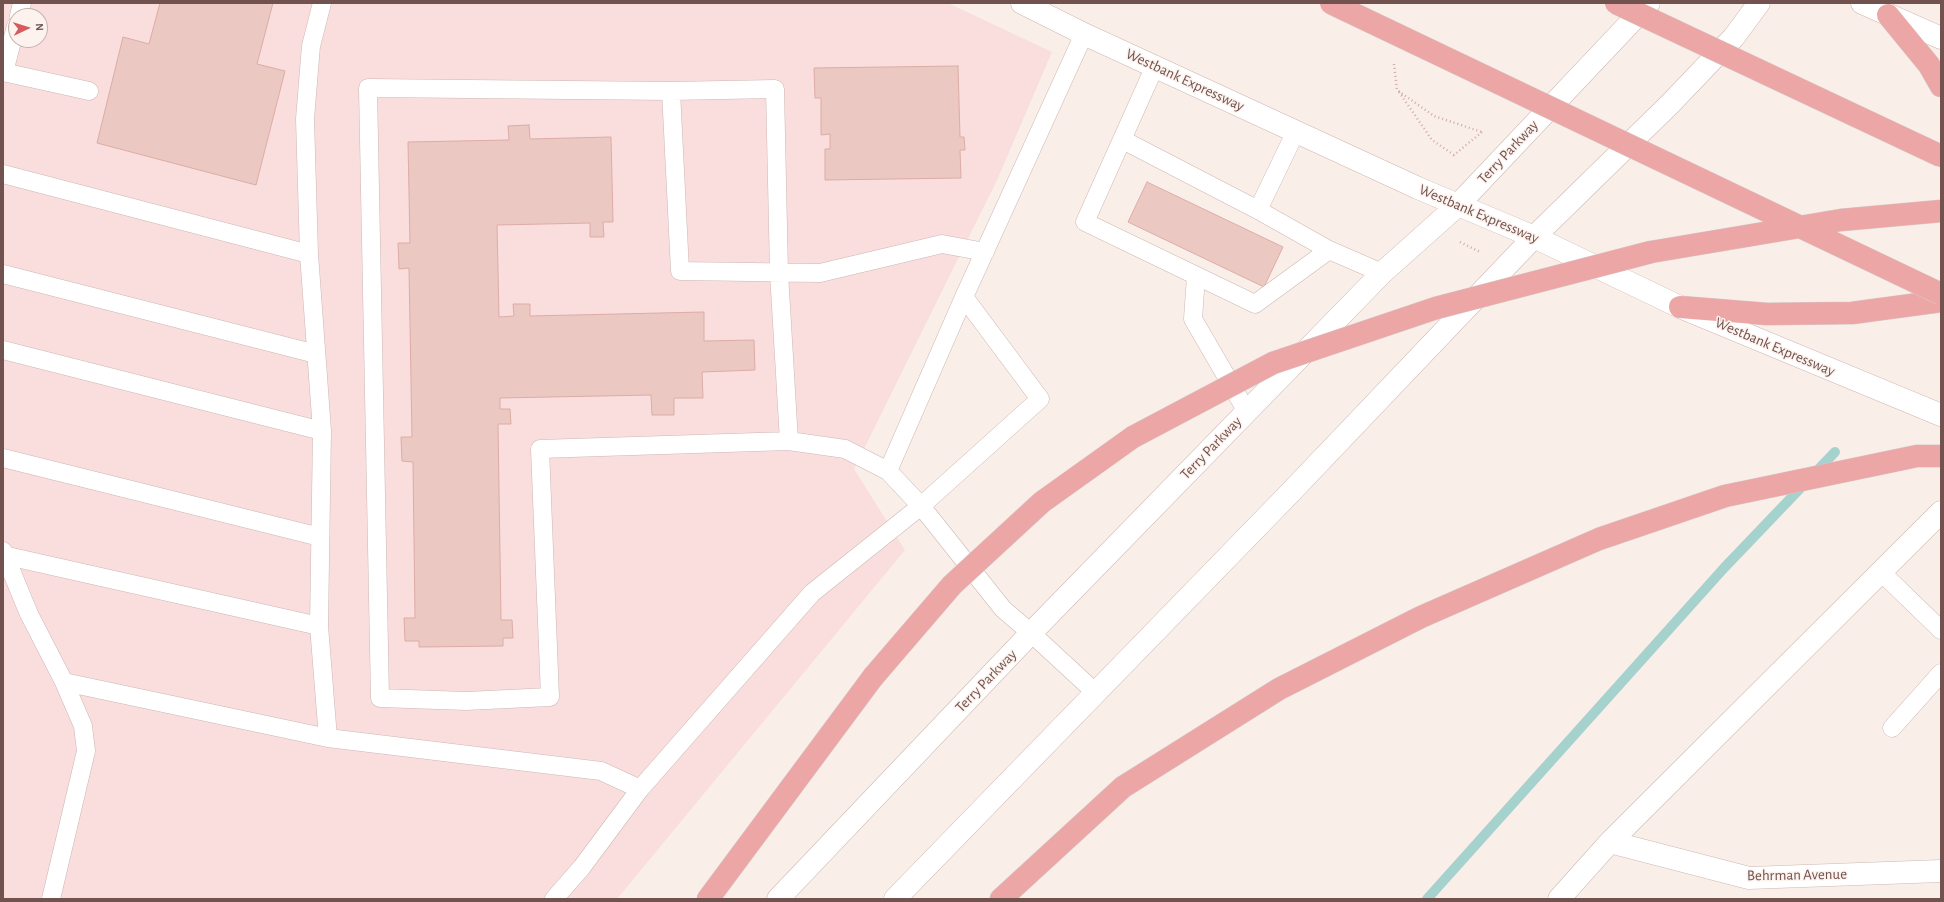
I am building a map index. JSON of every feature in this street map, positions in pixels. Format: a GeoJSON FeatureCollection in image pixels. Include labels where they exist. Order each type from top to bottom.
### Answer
{"type":"FeatureCollection","features":[{"type":"Feature","properties":{"kind":"highway"},"geometry":{"type":"LineString","coordinates":[[1331,3],[1941,294]]}},
{"type":"Feature","properties":{"kind":"highway"},"geometry":{"type":"LineString","coordinates":[[1616,3],[1941,156]]}},
{"type":"Feature","properties":{"kind":"highway"},"geometry":{"type":"LineString","coordinates":[[1888,15],[1928,65],[1941,86]]}},
{"type":"Feature","properties":{"kind":"highway"},"geometry":{"type":"LineString","coordinates":[[708,899],[873,677],[952,585],[1042,502],[1133,437],[1274,363],[1436,308],[1651,252],[1841,220],[1941,211]]}},
{"type":"Feature","properties":{"kind":"highway"},"geometry":{"type":"LineString","coordinates":[[1680,307],[1767,314],[1844,313],[1941,301]]}},
{"type":"Feature","properties":{"kind":"highway"},"geometry":{"type":"LineString","coordinates":[[1001,899],[1123,787],[1279,689],[1421,617],[1599,539],[1725,496],[1918,456],[1941,456]]}},
{"type":"Feature","properties":{"kind":"street","name":"Westbank Expressway"},"geometry":{"type":"LineString","coordinates":[[1022,3],[1084,34],[1457,206],[1534,237],[1680,307],[1941,415]]}},
{"type":"Feature","properties":{"kind":"street","name":"Terry Parkway"},"geometry":{"type":"LineString","coordinates":[[778,899],[1031,633],[1382,273],[1457,206],[1649,3]]}},
{"type":"Feature","properties":{"kind":"street"},"geometry":{"type":"LineString","coordinates":[[894,899],[1096,693],[1534,237],[1670,104],[1734,37],[1759,3]]}},
{"type":"Feature","properties":{"kind":"street"},"geometry":{"type":"LineString","coordinates":[[1862,3],[1941,38]]}},
{"type":"Feature","properties":{"kind":"street"},"geometry":{"type":"LineString","coordinates":[[1559,899],[1610,842],[1941,512]]}},
{"type":"Feature","properties":{"kind":"street","name":"Behrman Avenue"},"geometry":{"type":"LineString","coordinates":[[1610,842],[1748,878],[1941,871]]}},
{"type":"Feature","properties":{"kind":"lane"},"geometry":{"type":"LineString","coordinates":[[322,3],[311,46],[305,119],[309,254],[322,431],[319,626],[328,738]]}},
{"type":"Feature","properties":{"kind":"lane"},"geometry":{"type":"LineString","coordinates":[[888,471],[984,252],[1084,34]]}},
{"type":"Feature","properties":{"kind":"lane"},"geometry":{"type":"LineString","coordinates":[[10,48],[3,72],[88,91]]}},
{"type":"Feature","properties":{"kind":"lane"},"geometry":{"type":"LineString","coordinates":[[1155,66],[1086,222],[1255,304],[1329,250]]}},
{"type":"Feature","properties":{"kind":"lane"},"geometry":{"type":"LineString","coordinates":[[789,441],[779,273],[775,89],[671,91],[368,88],[380,698],[466,701],[550,698],[540,449],[789,441],[845,450],[888,471],[921,506],[1003,609],[1096,693]]}},
{"type":"Feature","properties":{"kind":"lane"},"geometry":{"type":"LineString","coordinates":[[671,91],[680,272],[820,273],[942,244],[984,252]]}},
{"type":"Feature","properties":{"kind":"lane"},"geometry":{"type":"LineString","coordinates":[[1258,210],[1296,131]]}},
{"type":"Feature","properties":{"kind":"lane"},"geometry":{"type":"LineString","coordinates":[[1123,140],[1258,210],[1329,250],[1382,273]]}},
{"type":"Feature","properties":{"kind":"lane"},"geometry":{"type":"LineString","coordinates":[[3,174],[309,254]]}},
{"type":"Feature","properties":{"kind":"lane"},"geometry":{"type":"LineString","coordinates":[[3,274],[316,354]]}},
{"type":"Feature","properties":{"kind":"lane"},"geometry":{"type":"LineString","coordinates":[[1196,276],[1192,319],[1247,412]]}},
{"type":"Feature","properties":{"kind":"lane"},"geometry":{"type":"LineString","coordinates":[[554,899],[582,867],[640,789],[812,593],[921,506],[1040,399],[964,298]]}},
{"type":"Feature","properties":{"kind":"lane"},"geometry":{"type":"LineString","coordinates":[[3,350],[322,431]]}},
{"type":"Feature","properties":{"kind":"lane"},"geometry":{"type":"LineString","coordinates":[[3,458],[320,537]]}},
{"type":"Feature","properties":{"kind":"lane"},"geometry":{"type":"LineString","coordinates":[[4,553],[319,626]]}},
{"type":"Feature","properties":{"kind":"lane"},"geometry":{"type":"LineString","coordinates":[[4,553],[29,614],[64,682],[83,726],[86,751],[51,899]]}},
{"type":"Feature","properties":{"kind":"lane"},"geometry":{"type":"LineString","coordinates":[[1881,572],[1941,630]]}},
{"type":"Feature","properties":{"kind":"lane"},"geometry":{"type":"LineString","coordinates":[[1892,728],[1941,673]]}},
{"type":"Feature","properties":{"kind":"lane"},"geometry":{"type":"LineString","coordinates":[[64,682],[328,738],[601,771],[640,789]]}},
{"type":"Feature","properties":{"kind":"path"},"geometry":{"type":"LineString","coordinates":[[1394,61],[1398,90],[1432,140],[1454,155],[1482,132],[1434,116],[1398,90]]}},
{"type":"Feature","properties":{"kind":"path"},"geometry":{"type":"LineString","coordinates":[[1456,240],[1484,254]]}},
{"type":"Feature","properties":{"kind":"shaded area"},"geometry":{"type":"Polygon","coordinates":[[[3,3],[948,3],[1052,52],[998,178],[854,469],[905,550],[617,899],[3,899],[3,3]]]}},
{"type":"Feature","properties":{"kind":"building"},"geometry":{"type":"Polygon","coordinates":[[[160,3],[273,3],[257,64],[285,71],[256,185],[97,143],[123,37],[149,44],[160,3]]]}},
{"type":"Feature","properties":{"kind":"building"},"geometry":{"type":"Polygon","coordinates":[[[958,66],[960,137],[964,137],[965,150],[960,150],[961,178],[825,180],[825,149],[830,149],[830,134],[821,135],[821,98],[815,98],[814,68],[958,66]]]}},
{"type":"Feature","properties":{"kind":"building"},"geometry":{"type":"Polygon","coordinates":[[[529,125],[530,139],[611,137],[613,222],[603,222],[604,237],[590,237],[590,223],[497,225],[499,317],[514,316],[513,304],[530,304],[530,316],[704,312],[704,341],[754,340],[755,370],[702,372],[703,398],[674,398],[674,415],[652,415],[651,395],[500,398],[500,409],[510,409],[511,424],[498,424],[501,620],[512,620],[513,638],[503,638],[503,646],[419,647],[419,641],[405,641],[404,618],[415,618],[413,462],[402,461],[401,437],[412,437],[409,268],[399,269],[398,243],[410,243],[408,142],[509,140],[508,126],[529,125]]]}},
{"type":"Feature","properties":{"kind":"building"},"geometry":{"type":"Polygon","coordinates":[[[1147,182],[1283,247],[1264,287],[1128,222],[1147,182]]]}},
{"type":"Feature","properties":{"kind":"waterway"},"geometry":{"type":"LineString","coordinates":[[1427,899],[1724,568],[1835,452]]}}]}
